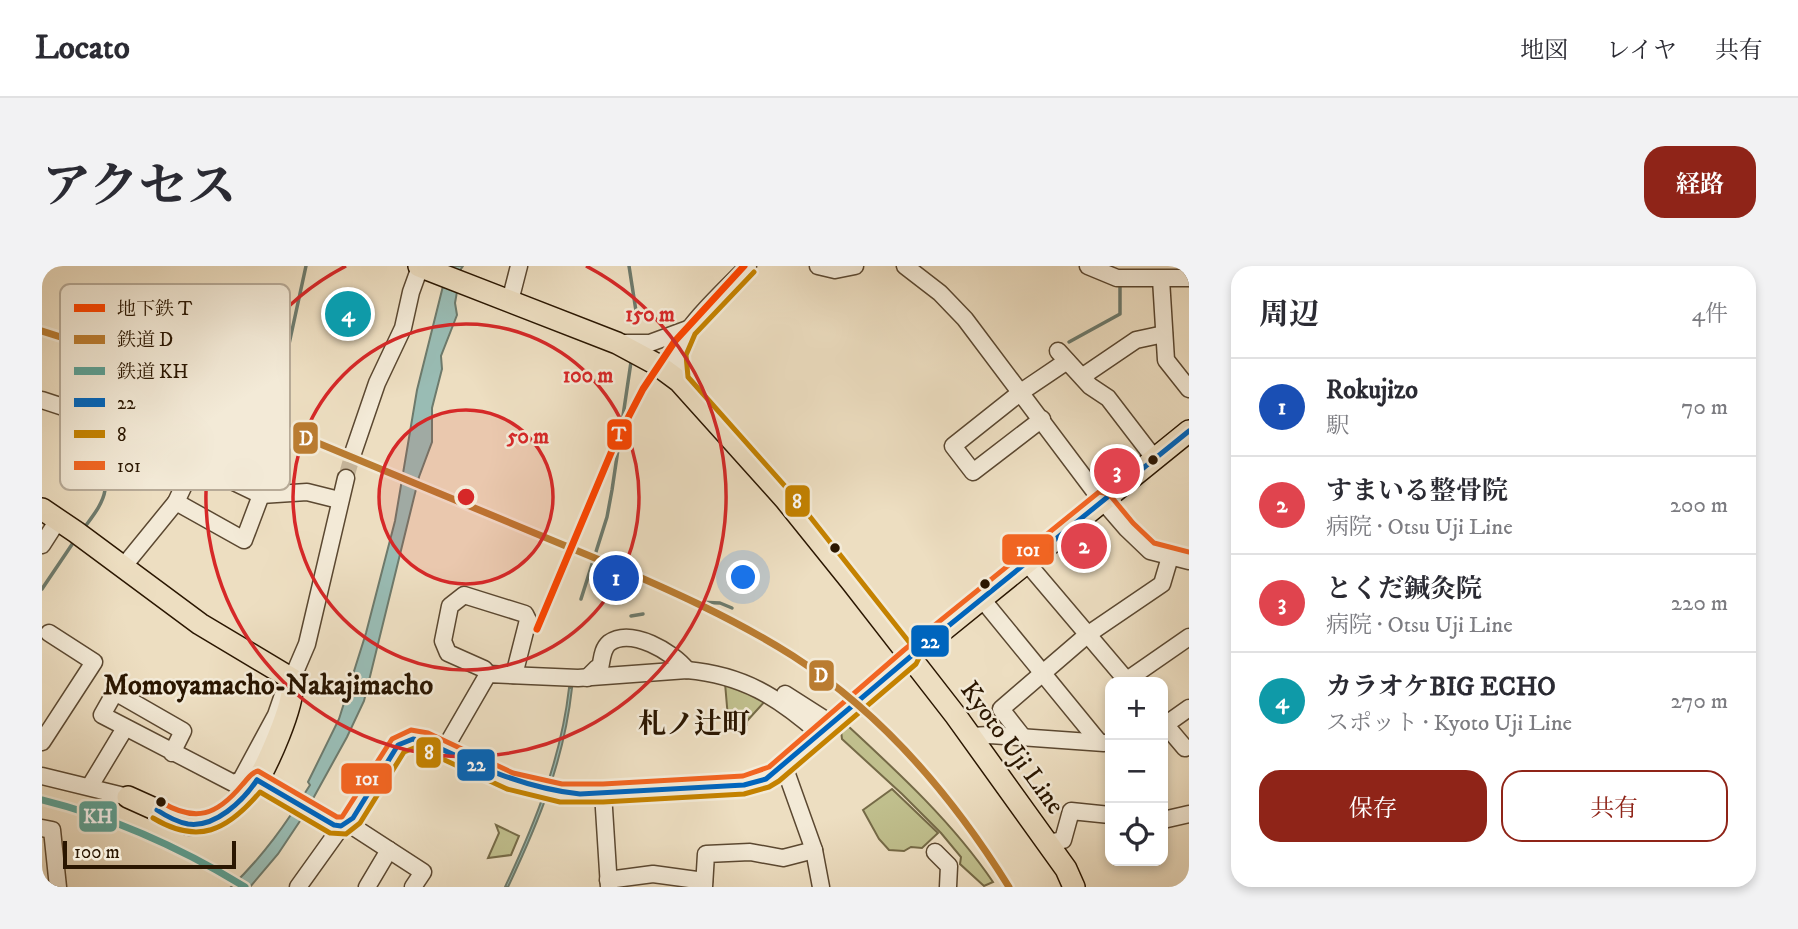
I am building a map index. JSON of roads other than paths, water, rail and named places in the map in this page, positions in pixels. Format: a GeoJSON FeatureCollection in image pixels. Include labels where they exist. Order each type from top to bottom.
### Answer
{"type":"FeatureCollection","features":[{"type":"Feature","properties":{"kind":"main road","name":"Kyoto Uji Line"},"geometry":{"type":"LineString","coordinates":[[422,267],[617,343],[656,364],[679,381],[785,499],[910,657],[1066,869],[1074,887]]}},
{"type":"Feature","properties":{"kind":"main road"},"geometry":{"type":"LineString","coordinates":[[910,657],[1189,431]]}},
{"type":"Feature","properties":{"kind":"main road"},"geometry":{"type":"LineString","coordinates":[[50,514],[200,624],[292,679],[294,694],[262,782],[212,821],[197,825],[171,818],[128,797]]}},
{"type":"Feature","properties":{"kind":"street"},"geometry":{"type":"LineString","coordinates":[[504,299],[519,266]]}},
{"type":"Feature","properties":{"kind":"street"},"geometry":{"type":"LineString","coordinates":[[679,381],[677,354],[679,344],[688,329],[748,266]]}},
{"type":"Feature","properties":{"kind":"street"},"geometry":{"type":"LineString","coordinates":[[818,266],[835,270],[855,266]]}},
{"type":"Feature","properties":{"kind":"street"},"geometry":{"type":"LineString","coordinates":[[905,266],[940,293],[965,319],[1126,529],[1150,551],[1189,561]]}},
{"type":"Feature","properties":{"kind":"street"},"geometry":{"type":"LineString","coordinates":[[1088,266],[1117,278],[1189,278]]}},
{"type":"Feature","properties":{"kind":"street"},"geometry":{"type":"LineString","coordinates":[[353,453],[377,383],[403,328],[411,292],[422,267]]}},
{"type":"Feature","properties":{"kind":"street"},"geometry":{"type":"LineString","coordinates":[[1161,279],[1166,360],[1189,389]]}},
{"type":"Feature","properties":{"kind":"street"},"geometry":{"type":"LineString","coordinates":[[617,343],[650,343],[688,329]]}},
{"type":"Feature","properties":{"kind":"street"},"geometry":{"type":"LineString","coordinates":[[1083,376],[1136,340],[1164,334]]}},
{"type":"Feature","properties":{"kind":"street"},"geometry":{"type":"LineString","coordinates":[[1042,419],[972,472],[953,446],[1063,356],[1090,386],[1108,398],[1154,458]]}},
{"type":"Feature","properties":{"kind":"street"},"geometry":{"type":"LineString","coordinates":[[42,400],[60,406]]}},
{"type":"Feature","properties":{"kind":"street"},"geometry":{"type":"LineString","coordinates":[[172,753],[183,731],[116,692],[103,715],[172,753],[235,784],[242,778],[276,715],[286,686],[292,679],[307,644],[346,478]]}},
{"type":"Feature","properties":{"kind":"street"},"geometry":{"type":"LineString","coordinates":[[123,566],[176,502],[182,490]]}},
{"type":"Feature","properties":{"kind":"street"},"geometry":{"type":"LineString","coordinates":[[250,490],[261,495],[307,492],[339,500]]}},
{"type":"Feature","properties":{"kind":"street"},"geometry":{"type":"LineString","coordinates":[[176,502],[244,540],[261,495]]}},
{"type":"Feature","properties":{"kind":"street"},"geometry":{"type":"LineString","coordinates":[[42,545],[50,514]]}},
{"type":"Feature","properties":{"kind":"street"},"geometry":{"type":"LineString","coordinates":[[1023,737],[1001,709],[1087,635],[1162,584],[1170,557]]}},
{"type":"Feature","properties":{"kind":"street"},"geometry":{"type":"LineString","coordinates":[[1027,563],[1124,677]]}},
{"type":"Feature","properties":{"kind":"street"},"geometry":{"type":"LineString","coordinates":[[514,675],[528,620],[525,614],[464,595],[450,606],[443,641],[448,653],[484,669],[488,674],[576,678],[687,670],[721,675],[785,694],[826,729]]}},
{"type":"Feature","properties":{"kind":"street"},"geometry":{"type":"LineString","coordinates":[[982,599],[1105,743]]}},
{"type":"Feature","properties":{"kind":"street"},"geometry":{"type":"LineString","coordinates":[[42,742],[94,662],[48,634]]}},
{"type":"Feature","properties":{"kind":"street"},"geometry":{"type":"LineString","coordinates":[[576,678],[600,668],[603,651],[608,643],[629,637],[639,639],[673,657],[687,670]]}},
{"type":"Feature","properties":{"kind":"street"},"geometry":{"type":"LineString","coordinates":[[1133,677],[1189,637]]}},
{"type":"Feature","properties":{"kind":"street"},"geometry":{"type":"LineString","coordinates":[[298,887],[398,745],[413,738],[495,775],[546,791],[603,793],[744,785],[766,779],[784,766],[910,657]]}},
{"type":"Feature","properties":{"kind":"street"},"geometry":{"type":"LineString","coordinates":[[444,750],[488,674]]}},
{"type":"Feature","properties":{"kind":"street"},"geometry":{"type":"LineString","coordinates":[[1168,721],[1189,708]]}},
{"type":"Feature","properties":{"kind":"street"},"geometry":{"type":"LineString","coordinates":[[90,786],[125,728]]}},
{"type":"Feature","properties":{"kind":"street"},"geometry":{"type":"LineString","coordinates":[[1168,728],[1187,748]]}},
{"type":"Feature","properties":{"kind":"street"},"geometry":{"type":"LineString","coordinates":[[970,736],[1105,743]]}},
{"type":"Feature","properties":{"kind":"street"},"geometry":{"type":"LineString","coordinates":[[1168,746],[1187,748]]}},
{"type":"Feature","properties":{"kind":"street"},"geometry":{"type":"LineString","coordinates":[[784,766],[814,850],[821,887]]}},
{"type":"Feature","properties":{"kind":"street"},"geometry":{"type":"LineString","coordinates":[[42,776],[128,797]]}},
{"type":"Feature","properties":{"kind":"street"},"geometry":{"type":"LineString","coordinates":[[262,782],[389,850],[423,872],[413,887]]}},
{"type":"Feature","properties":{"kind":"street"},"geometry":{"type":"LineString","coordinates":[[603,793],[609,884],[653,874],[704,884],[706,854],[750,852],[783,858],[814,850]]}},
{"type":"Feature","properties":{"kind":"street"},"geometry":{"type":"LineString","coordinates":[[1047,843],[1063,840],[1071,811],[1105,814]]}},
{"type":"Feature","properties":{"kind":"street"},"geometry":{"type":"LineString","coordinates":[[1168,819],[1189,814]]}},
{"type":"Feature","properties":{"kind":"street"},"geometry":{"type":"LineString","coordinates":[[42,828],[52,831],[58,887]]}},
{"type":"Feature","properties":{"kind":"street"},"geometry":{"type":"LineString","coordinates":[[367,887],[389,850]]}},
{"type":"Feature","properties":{"kind":"street"},"geometry":{"type":"LineString","coordinates":[[935,852],[949,866],[948,887]]}},
{"type":"Feature","properties":{"kind":"water"},"geometry":{"type":"Polygon","coordinates":[[[448,266],[463,266],[455,303],[457,315],[441,356],[442,369],[432,408],[432,442],[419,477],[364,701],[304,815],[278,854],[250,887],[231,887],[264,851],[310,785],[308,782],[339,719],[366,633],[395,521],[417,390],[448,266]]]}},
{"type":"Feature","properties":{"kind":"water"},"geometry":{"type":"Polygon","coordinates":[[[569,688],[572,688],[563,741],[549,790],[508,887],[505,887],[545,790],[560,740],[569,688]]]}},
{"type":"Feature","properties":{"kind":"waterway"},"geometry":{"type":"LineString","coordinates":[[290,340],[306,266]]}},
{"type":"Feature","properties":{"kind":"waterway"},"geometry":{"type":"LineString","coordinates":[[629,266],[636,311]]}},
{"type":"Feature","properties":{"kind":"waterway"},"geometry":{"type":"LineString","coordinates":[[1069,342],[1120,314],[1120,282]]}},
{"type":"Feature","properties":{"kind":"waterway"},"geometry":{"type":"LineString","coordinates":[[581,599],[607,517],[631,362]]}},
{"type":"Feature","properties":{"kind":"waterway"},"geometry":{"type":"LineString","coordinates":[[84,528],[100,505],[105,490]]}},
{"type":"Feature","properties":{"kind":"waterway"},"geometry":{"type":"LineString","coordinates":[[42,589],[75,540]]}},
{"type":"Feature","properties":{"kind":"waterway"},"geometry":{"type":"LineString","coordinates":[[697,602],[720,603],[732,608]]}},
{"type":"Feature","properties":{"kind":"waterway"},"geometry":{"type":"LineString","coordinates":[[631,616],[643,614]]}},
{"type":"Feature","properties":{"kind":"tunnel"},"geometry":{"type":"LineString","coordinates":[[346,478],[353,453]]}},
{"type":"Feature","properties":{"kind":"metro line","name":"T"},"geometry":{"type":"LineString","coordinates":[[537,629],[616,441],[643,389],[675,341],[744,266]]}},
{"type":"Feature","properties":{"kind":"rail line","name":"D"},"geometry":{"type":"LineString","coordinates":[[42,331],[60,337]]}},
{"type":"Feature","properties":{"kind":"rail line","name":"D"},"geometry":{"type":"LineString","coordinates":[[290,431],[651,582],[747,629],[793,656],[857,704],[914,760],[964,821],[1009,887]]}},
{"type":"Feature","properties":{"kind":"rail line","name":"KH"},"geometry":{"type":"LineString","coordinates":[[42,800],[96,816],[147,836],[197,859],[245,887]]}},
{"type":"Feature","properties":{"kind":"place","name":"カラオケBIG ECHO"},"geometry":{"type":"Point","coordinates":[348,314]}},
{"type":"Feature","properties":{"kind":"place","name":"とくだ鍼灸院"},"geometry":{"type":"Point","coordinates":[1117,471]}},
{"type":"Feature","properties":{"kind":"place","name":"すまいる整骨院"},"geometry":{"type":"Point","coordinates":[1084,546]}},
{"type":"Feature","properties":{"kind":"place","name":"Rokujizo"},"geometry":{"type":"Point","coordinates":[616,578]}},
{"type":"Feature","properties":{"kind":"district","name":"Momoyamacho-Nakajimacho"},"geometry":{"type":"Point","coordinates":[268,685]}},
{"type":"Feature","properties":{"kind":"district","name":"札ノ辻町"},"geometry":{"type":"Point","coordinates":[694,724]}}]}
